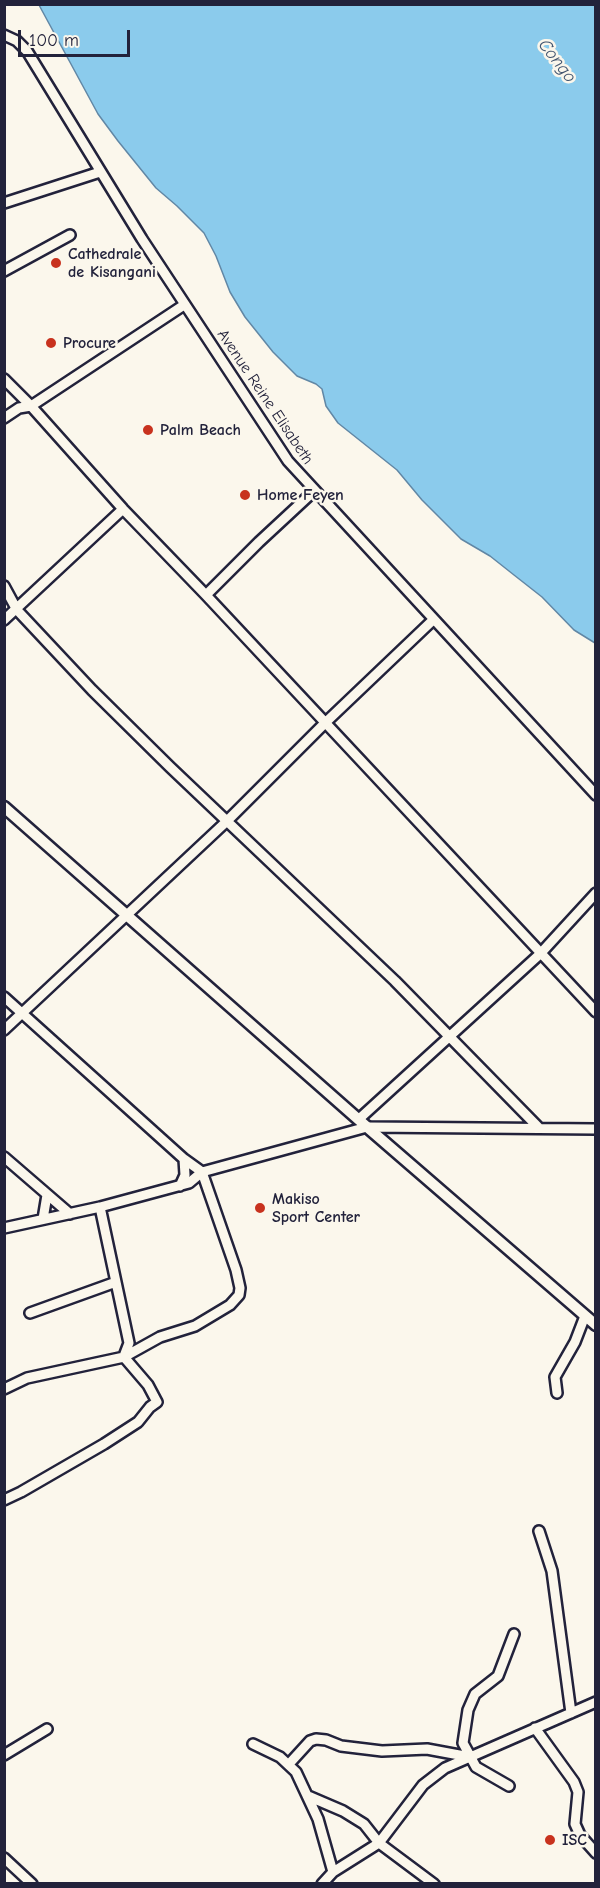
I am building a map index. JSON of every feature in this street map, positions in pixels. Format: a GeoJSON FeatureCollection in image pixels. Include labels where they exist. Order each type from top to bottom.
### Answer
{"type":"FeatureCollection","features":[{"type":"Feature","properties":{"kind":"main road"},"geometry":{"type":"LineString","coordinates":[[4,807],[596,1325]]}},
{"type":"Feature","properties":{"kind":"street","name":"Avenue Reine Elisabeth"},"geometry":{"type":"LineString","coordinates":[[4,35],[17,41],[27,51],[184,305],[280,450],[314,491],[596,795]]}},
{"type":"Feature","properties":{"kind":"street"},"geometry":{"type":"LineString","coordinates":[[4,203],[100,172]]}},
{"type":"Feature","properties":{"kind":"street"},"geometry":{"type":"LineString","coordinates":[[4,271],[70,235]]}},
{"type":"Feature","properties":{"kind":"street"},"geometry":{"type":"LineString","coordinates":[[4,418],[19,408],[31,406],[184,305]]}},
{"type":"Feature","properties":{"kind":"street"},"geometry":{"type":"LineString","coordinates":[[4,379],[31,406],[123,510],[206,595],[596,1012]]}},
{"type":"Feature","properties":{"kind":"street"},"geometry":{"type":"LineString","coordinates":[[206,595],[314,491]]}},
{"type":"Feature","properties":{"kind":"street"},"geometry":{"type":"LineString","coordinates":[[4,620],[123,510]]}},
{"type":"Feature","properties":{"kind":"street"},"geometry":{"type":"LineString","coordinates":[[4,586],[17,610],[92,690],[450,1036],[539,1128]]}},
{"type":"Feature","properties":{"kind":"street"},"geometry":{"type":"LineString","coordinates":[[4,1030],[227,821],[325,723],[434,620]]}},
{"type":"Feature","properties":{"kind":"street"},"geometry":{"type":"LineString","coordinates":[[363,1123],[450,1036],[540,954],[596,893]]}},
{"type":"Feature","properties":{"kind":"street"},"geometry":{"type":"LineString","coordinates":[[4,997],[184,1159],[202,1172],[236,1270],[240,1288],[238,1295],[230,1305],[195,1326],[160,1337],[124,1357],[27,1378],[4,1389]]}},
{"type":"Feature","properties":{"kind":"street"},"geometry":{"type":"LineString","coordinates":[[4,1228],[189,1184],[202,1172],[363,1123],[596,1129]]}},
{"type":"Feature","properties":{"kind":"street"},"geometry":{"type":"LineString","coordinates":[[4,1157],[70,1214]]}},
{"type":"Feature","properties":{"kind":"street"},"geometry":{"type":"LineString","coordinates":[[180,1186],[185,1175],[184,1159]]}},
{"type":"Feature","properties":{"kind":"street"},"geometry":{"type":"LineString","coordinates":[[43,1219],[47,1195]]}},
{"type":"Feature","properties":{"kind":"street"},"geometry":{"type":"LineString","coordinates":[[100,1207],[129,1343],[124,1357]]}},
{"type":"Feature","properties":{"kind":"street"},"geometry":{"type":"LineString","coordinates":[[30,1312],[116,1282]]}},
{"type":"Feature","properties":{"kind":"street"},"geometry":{"type":"LineString","coordinates":[[557,1393],[555,1377],[575,1342],[585,1316]]}},
{"type":"Feature","properties":{"kind":"street"},"geometry":{"type":"LineString","coordinates":[[4,1500],[130,1428],[157,1402],[148,1385],[124,1357]]}},
{"type":"Feature","properties":{"kind":"street"},"geometry":{"type":"LineString","coordinates":[[539,1531],[552,1571],[571,1713]]}},
{"type":"Feature","properties":{"kind":"street"},"geometry":{"type":"LineString","coordinates":[[509,1786],[476,1767],[463,1743],[468,1710],[475,1694],[498,1676],[514,1634]]}},
{"type":"Feature","properties":{"kind":"street"},"geometry":{"type":"LineString","coordinates":[[322,1884],[333,1872],[379,1843],[423,1785],[445,1768],[596,1702]]}},
{"type":"Feature","properties":{"kind":"street"},"geometry":{"type":"LineString","coordinates":[[535,1728],[574,1782],[578,1792],[574,1824],[579,1835],[596,1853]]}},
{"type":"Feature","properties":{"kind":"street"},"geometry":{"type":"LineString","coordinates":[[4,1755],[47,1729]]}},
{"type":"Feature","properties":{"kind":"street"},"geometry":{"type":"LineString","coordinates":[[289,1764],[310,1741],[316,1739],[341,1746],[382,1751],[427,1749],[470,1757]]}},
{"type":"Feature","properties":{"kind":"street"},"geometry":{"type":"LineString","coordinates":[[253,1744],[280,1757],[296,1772],[318,1819],[333,1872]]}},
{"type":"Feature","properties":{"kind":"street"},"geometry":{"type":"LineString","coordinates":[[308,1796],[343,1811],[364,1824],[379,1843],[434,1884]]}},
{"type":"Feature","properties":{"kind":"street"},"geometry":{"type":"LineString","coordinates":[[4,1858],[32,1884]]}},
{"type":"Feature","properties":{"kind":"water","name":"Congo"},"geometry":{"type":"Polygon","coordinates":[[[39,5],[595,5],[595,643],[574,630],[542,597],[490,556],[461,539],[422,500],[397,470],[338,423],[326,406],[322,389],[297,376],[273,352],[245,317],[230,292],[204,233],[156,188],[98,114],[39,5]]]}},
{"type":"Feature","properties":{"kind":"place","name":"Cathedrale de Kisangani"},"geometry":{"type":"Point","coordinates":[56,263]}},
{"type":"Feature","properties":{"kind":"place","name":"Procure"},"geometry":{"type":"Point","coordinates":[51,343]}},
{"type":"Feature","properties":{"kind":"place","name":"Palm Beach"},"geometry":{"type":"Point","coordinates":[148,430]}},
{"type":"Feature","properties":{"kind":"place","name":"Home Feyen"},"geometry":{"type":"Point","coordinates":[245,495]}},
{"type":"Feature","properties":{"kind":"place","name":"Makiso Sport Center"},"geometry":{"type":"Point","coordinates":[260,1208]}},
{"type":"Feature","properties":{"kind":"place","name":"ISC"},"geometry":{"type":"Point","coordinates":[550,1840]}}]}
